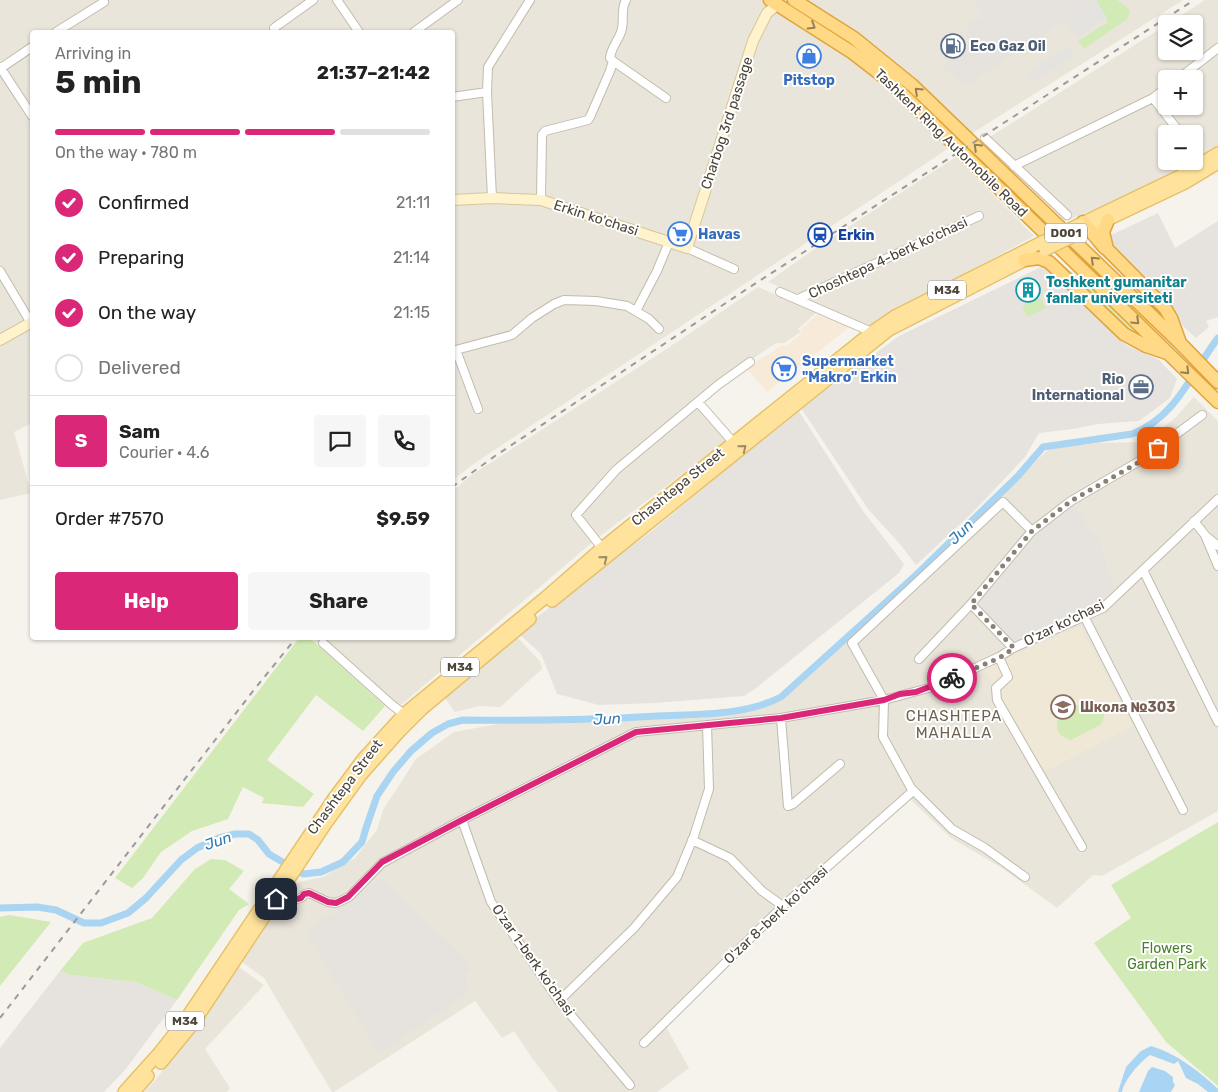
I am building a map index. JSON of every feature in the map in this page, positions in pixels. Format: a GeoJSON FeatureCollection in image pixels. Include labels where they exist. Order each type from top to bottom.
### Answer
{"type":"FeatureCollection","features":[{"type":"Feature","properties":{"kind":"highway","name":"Tashkent Ring Automobile Road"},"geometry":{"type":"LineString","coordinates":[[794,0],[854,38],[912,85],[1180,342]]}},
{"type":"Feature","properties":{"kind":"highway","name":"Tashkent Ring Automobile Road"},"geometry":{"type":"LineString","coordinates":[[776,2],[853,53],[888,80],[1218,402]]}},
{"type":"Feature","properties":{"kind":"highway"},"geometry":{"type":"LineString","coordinates":[[1107,249],[1104,232],[1108,220]]}},
{"type":"Feature","properties":{"kind":"highway"},"geometry":{"type":"LineString","coordinates":[[1084,227],[1165,308],[1180,342]]}},
{"type":"Feature","properties":{"kind":"highway"},"geometry":{"type":"LineString","coordinates":[[1024,260],[1040,258],[1049,262],[1124,334],[1146,346],[1169,353]]}},
{"type":"Feature","properties":{"kind":"highway","name":"D001"},"geometry":{"type":"LineString","coordinates":[[1180,342],[1216,380]]}},
{"type":"Feature","properties":{"kind":"main road","name":"Charbog 3rd passage"},"geometry":{"type":"LineString","coordinates":[[687,248],[753,41],[767,13],[776,2]]}},
{"type":"Feature","properties":{"kind":"main road","name":"Chashtepa Street"},"geometry":{"type":"LineString","coordinates":[[240,946],[358,765],[404,714],[546,597],[602,548],[647,518],[895,316],[1084,227],[1218,154]]}},
{"type":"Feature","properties":{"kind":"main road","name":"Chashtepa Street"},"geometry":{"type":"LineString","coordinates":[[1084,227],[1108,220],[1185,183],[1218,163]]}},
{"type":"Feature","properties":{"kind":"main road","name":"Erkin ko'chasi"},"geometry":{"type":"LineString","coordinates":[[455,200],[492,198],[541,200],[687,248]]}},
{"type":"Feature","properties":{"kind":"main road","name":"Chashtepa Street"},"geometry":{"type":"LineString","coordinates":[[306,847],[361,776],[417,714],[548,604],[733,442],[875,334],[907,320],[1024,260],[1042,246]]}},
{"type":"Feature","properties":{"kind":"main road"},"geometry":{"type":"LineString","coordinates":[[0,340],[30,323]]}},
{"type":"Feature","properties":{"kind":"main road","name":"Chashtepa Street"},"geometry":{"type":"LineString","coordinates":[[240,946],[276,899],[279,887]]}},
{"type":"Feature","properties":{"kind":"main road","name":"M34"},"geometry":{"type":"LineString","coordinates":[[124,1092],[159,1053],[240,946]]}},
{"type":"Feature","properties":{"kind":"main road","name":"M34"},"geometry":{"type":"LineString","coordinates":[[134,1092],[193,1024],[240,946]]}},
{"type":"Feature","properties":{"kind":"street"},"geometry":{"type":"LineString","coordinates":[[59,30],[104,2],[103,0]]}},
{"type":"Feature","properties":{"kind":"street"},"geometry":{"type":"LineString","coordinates":[[274,28],[313,0]]}},
{"type":"Feature","properties":{"kind":"street"},"geometry":{"type":"LineString","coordinates":[[337,0],[358,30]]}},
{"type":"Feature","properties":{"kind":"street"},"geometry":{"type":"LineString","coordinates":[[417,30],[458,0]]}},
{"type":"Feature","properties":{"kind":"street"},"geometry":{"type":"LineString","coordinates":[[492,198],[487,92],[488,67],[530,0]]}},
{"type":"Feature","properties":{"kind":"street"},"geometry":{"type":"LineString","coordinates":[[626,0],[622,9],[622,30],[610,54],[610,58],[666,98]]}},
{"type":"Feature","properties":{"kind":"street"},"geometry":{"type":"LineString","coordinates":[[30,48],[0,67],[30,113]]}},
{"type":"Feature","properties":{"kind":"street"},"geometry":{"type":"LineString","coordinates":[[1190,70],[1218,48]]}},
{"type":"Feature","properties":{"kind":"street"},"geometry":{"type":"LineString","coordinates":[[541,200],[543,133],[588,120],[613,61]]}},
{"type":"Feature","properties":{"kind":"street"},"geometry":{"type":"LineString","coordinates":[[455,97],[487,92]]}},
{"type":"Feature","properties":{"kind":"street"},"geometry":{"type":"LineString","coordinates":[[1014,166],[1158,94]]}},
{"type":"Feature","properties":{"kind":"street"},"geometry":{"type":"LineString","coordinates":[[1153,98],[1174,125]]}},
{"type":"Feature","properties":{"kind":"street"},"geometry":{"type":"LineString","coordinates":[[985,138],[1066,215]]}},
{"type":"Feature","properties":{"kind":"street","name":"Choshtepa 4-berk ko'chasi"},"geometry":{"type":"LineString","coordinates":[[798,299],[979,216]]}},
{"type":"Feature","properties":{"kind":"street"},"geometry":{"type":"LineString","coordinates":[[636,311],[657,271],[669,242]]}},
{"type":"Feature","properties":{"kind":"street","name":"Erkin ko'chasi"},"geometry":{"type":"LineString","coordinates":[[687,248],[734,269]]}},
{"type":"Feature","properties":{"kind":"street"},"geometry":{"type":"LineString","coordinates":[[0,271],[30,319]]}},
{"type":"Feature","properties":{"kind":"street"},"geometry":{"type":"LineString","coordinates":[[780,292],[875,334]]}},
{"type":"Feature","properties":{"kind":"street"},"geometry":{"type":"LineString","coordinates":[[455,350],[512,335],[532,318],[564,300],[612,302],[627,306],[650,319],[659,329]]}},
{"type":"Feature","properties":{"kind":"street"},"geometry":{"type":"LineString","coordinates":[[455,352],[478,408]]}},
{"type":"Feature","properties":{"kind":"street"},"geometry":{"type":"LineString","coordinates":[[602,548],[576,515],[616,470],[718,385],[750,362]]}},
{"type":"Feature","properties":{"kind":"street"},"geometry":{"type":"LineString","coordinates":[[698,402],[733,442]]}},
{"type":"Feature","properties":{"kind":"street"},"geometry":{"type":"LineString","coordinates":[[919,659],[971,604],[1032,531],[1071,501],[1143,460],[1202,415]]}},
{"type":"Feature","properties":{"kind":"street","name":"O'zar ko'chasi"},"geometry":{"type":"LineString","coordinates":[[276,899],[288,901],[301,898],[304,894],[309,893],[328,902],[336,903],[348,897],[382,862],[636,732],[781,718],[884,700],[936,686],[1103,608],[1218,499]]}},
{"type":"Feature","properties":{"kind":"street"},"geometry":{"type":"LineString","coordinates":[[1025,878],[985,848],[952,828],[913,790],[883,737],[884,700],[852,642],[1003,502],[1032,531]]}},
{"type":"Feature","properties":{"kind":"street"},"geometry":{"type":"LineString","coordinates":[[1194,521],[1205,535],[1218,546]]}},
{"type":"Feature","properties":{"kind":"street"},"geometry":{"type":"LineString","coordinates":[[1205,535],[1218,566]]}},
{"type":"Feature","properties":{"kind":"street"},"geometry":{"type":"LineString","coordinates":[[1143,570],[1218,722]]}},
{"type":"Feature","properties":{"kind":"street"},"geometry":{"type":"LineString","coordinates":[[971,604],[1014,648]]}},
{"type":"Feature","properties":{"kind":"street"},"geometry":{"type":"LineString","coordinates":[[1084,616],[1183,810]]}},
{"type":"Feature","properties":{"kind":"street"},"geometry":{"type":"LineString","coordinates":[[322,643],[404,714]]}},
{"type":"Feature","properties":{"kind":"street"},"geometry":{"type":"LineString","coordinates":[[999,658],[1008,676],[996,688],[997,700],[1082,847]]}},
{"type":"Feature","properties":{"kind":"street"},"geometry":{"type":"LineString","coordinates":[[781,718],[788,806],[793,804],[840,764]]}},
{"type":"Feature","properties":{"kind":"street"},"geometry":{"type":"LineString","coordinates":[[559,1001],[634,928],[677,877],[709,789],[707,725]]}},
{"type":"Feature","properties":{"kind":"street","name":"Oʻzar 8-berk koʻchasi"},"geometry":{"type":"LineString","coordinates":[[644,1043],[783,906],[913,790]]}},
{"type":"Feature","properties":{"kind":"street","name":"O'zar 1-berk ko'chasi"},"geometry":{"type":"LineString","coordinates":[[462,820],[491,902],[559,1001],[630,1085]]}},
{"type":"Feature","properties":{"kind":"street"},"geometry":{"type":"LineString","coordinates":[[692,840],[730,858],[762,891],[783,906]]}},
{"type":"Feature","properties":{"kind":"shaded area"},"geometry":{"type":"Polygon","coordinates":[[[0,0],[1183,0],[949,148],[472,465],[455,478],[455,30],[30,30],[30,424],[14,432],[30,493],[0,500],[0,0]]]}},
{"type":"Feature","properties":{"kind":"shaded area"},"geometry":{"type":"Polygon","coordinates":[[[973,0],[1092,0],[1054,28],[965,86],[942,67],[972,43],[966,37],[968,25],[983,16],[973,0]]]}},
{"type":"Feature","properties":{"kind":"shaded area"},"geometry":{"type":"Polygon","coordinates":[[[1093,0],[1096,0],[1107,18],[1078,37],[1065,20],[1093,0]]]}},
{"type":"Feature","properties":{"kind":"shaded area"},"geometry":{"type":"Polygon","coordinates":[[[1205,0],[1218,0],[1218,152],[1203,161],[1203,125],[1158,125],[1158,170],[1187,170],[1173,178],[1065,221],[982,142],[1158,30],[1158,60],[1203,60],[1203,15],[1182,15],[1205,0]]]}},
{"type":"Feature","properties":{"kind":"shaded area"},"geometry":{"type":"Polygon","coordinates":[[[1069,46],[1074,56],[1033,82],[1026,73],[1069,46]]]}},
{"type":"Feature","properties":{"kind":"shaded area"},"geometry":{"type":"Polygon","coordinates":[[[956,157],[1034,236],[868,326],[768,282],[813,250],[956,157]]]}},
{"type":"Feature","properties":{"kind":"shaded area"},"geometry":{"type":"Polygon","coordinates":[[[1158,213],[1175,248],[1218,221],[1218,317],[1206,321],[1209,327],[1196,338],[1183,326],[1164,297],[1112,246],[1111,235],[1158,213]]]}},
{"type":"Feature","properties":{"kind":"shaded area"},"geometry":{"type":"Polygon","coordinates":[[[1045,265],[1126,345],[1159,360],[1177,379],[1170,398],[1139,421],[1098,424],[1039,433],[1025,457],[971,514],[916,565],[900,544],[868,509],[801,408],[899,336],[1045,265]]]}},
{"type":"Feature","properties":{"kind":"shaded area"},"geometry":{"type":"Polygon","coordinates":[[[758,287],[817,312],[798,329],[801,332],[784,343],[776,343],[696,399],[731,437],[595,540],[395,710],[314,640],[455,640],[455,489],[470,476],[662,352],[758,287]]]}},
{"type":"Feature","properties":{"kind":"shaded area"},"geometry":{"type":"Polygon","coordinates":[[[823,312],[852,325],[767,392],[746,368],[783,345],[785,347],[802,333],[801,329],[819,313],[823,312]]]}},
{"type":"Feature","properties":{"kind":"shaded area"},"geometry":{"type":"Polygon","coordinates":[[[1194,397],[1218,421],[1218,811],[1102,876],[1093,875],[1057,908],[1002,868],[951,838],[911,800],[817,878],[666,1027],[689,1068],[657,1092],[558,1092],[514,1031],[502,1038],[475,1001],[332,1092],[264,978],[242,962],[294,883],[323,877],[355,858],[377,830],[383,810],[416,759],[454,732],[498,724],[723,716],[777,702],[1050,448],[1098,443],[1146,442],[1174,419],[1194,397]]]}},
{"type":"Feature","properties":{"kind":"shaded area"},"geometry":{"type":"Polygon","coordinates":[[[798,410],[863,511],[904,564],[899,573],[744,696],[599,705],[557,694],[541,654],[517,632],[652,531],[798,410]]]}},
{"type":"Feature","properties":{"kind":"shaded area"},"geometry":{"type":"Polygon","coordinates":[[[1073,507],[1078,511],[1100,544],[1114,589],[1101,600],[1013,643],[980,608],[981,600],[1044,527],[1073,507]]]}},
{"type":"Feature","properties":{"kind":"shaded area","name":"Школа №303"},"geometry":{"type":"Polygon","coordinates":[[[1080,626],[1133,726],[1044,772],[1015,727],[984,668],[1080,626]]]}},
{"type":"Feature","properties":{"kind":"shaded area"},"geometry":{"type":"Polygon","coordinates":[[[518,638],[540,661],[542,669],[500,707],[479,706],[455,712],[444,697],[518,638]]]}},
{"type":"Feature","properties":{"kind":"shaded area"},"geometry":{"type":"Polygon","coordinates":[[[381,878],[463,956],[470,972],[464,975],[469,992],[379,1053],[306,932],[381,878]]]}},
{"type":"Feature","properties":{"kind":"shaded area"},"geometry":{"type":"Polygon","coordinates":[[[239,967],[264,985],[205,1049],[230,1088],[227,1092],[144,1092],[158,1077],[239,967]]]}},
{"type":"Feature","properties":{"kind":"shaded area"},"geometry":{"type":"Polygon","coordinates":[[[60,971],[71,975],[135,982],[177,1000],[125,1070],[104,1092],[0,1092],[0,1048],[60,971]]]}},
{"type":"Feature","properties":{"kind":"green space"},"geometry":{"type":"Polygon","coordinates":[[[1096,0],[1117,0],[1130,10],[1127,19],[1084,49],[1078,41],[1108,22],[1096,0]]]}},
{"type":"Feature","properties":{"kind":"green space"},"geometry":{"type":"Polygon","coordinates":[[[1089,239],[1162,310],[1168,320],[1094,248],[1089,239]]]}},
{"type":"Feature","properties":{"kind":"green space"},"geometry":{"type":"Polygon","coordinates":[[[1057,260],[1116,310],[1147,341],[1127,328],[1063,268],[1057,260]]]}},
{"type":"Feature","properties":{"kind":"green space"},"geometry":{"type":"Polygon","coordinates":[[[1040,297],[1046,308],[1027,317],[1022,306],[1040,297]]]}},
{"type":"Feature","properties":{"kind":"green space"},"geometry":{"type":"Polygon","coordinates":[[[297,640],[312,640],[385,706],[363,731],[316,695],[267,760],[314,794],[303,807],[262,803],[264,798],[243,787],[228,819],[192,831],[161,852],[143,878],[132,888],[115,878],[297,640]]]}},
{"type":"Feature","properties":{"kind":"green space"},"geometry":{"type":"Polygon","coordinates":[[[1089,700],[1098,703],[1103,709],[1104,717],[1100,725],[1071,740],[1062,736],[1057,727],[1059,714],[1089,700]]]}},
{"type":"Feature","properties":{"kind":"green space","name":"Flowers Garden Park"},"geometry":{"type":"Polygon","coordinates":[[[1218,822],[1218,1086],[1166,1042],[1094,943],[1131,918],[1111,885],[1218,822]]]}},
{"type":"Feature","properties":{"kind":"green space"},"geometry":{"type":"Polygon","coordinates":[[[211,859],[225,860],[244,871],[229,889],[249,904],[239,910],[177,1000],[135,982],[71,975],[60,971],[83,943],[152,918],[195,869],[211,859]]]}},
{"type":"Feature","properties":{"kind":"green space"},"geometry":{"type":"Polygon","coordinates":[[[9,915],[51,922],[0,986],[0,917],[9,915]]]}},
{"type":"Feature","properties":{"kind":"water"},"geometry":{"type":"Polygon","coordinates":[[[1151,1046],[1170,1053],[1187,1063],[1218,1089],[1218,1092],[1208,1092],[1186,1078],[1178,1061],[1174,1064],[1150,1055],[1133,1072],[1123,1087],[1122,1092],[1118,1092],[1126,1067],[1141,1051],[1151,1046]]]}},
{"type":"Feature","properties":{"kind":"water"},"geometry":{"type":"Polygon","coordinates":[[[1152,1067],[1165,1071],[1173,1077],[1175,1085],[1171,1092],[1139,1092],[1148,1071],[1152,1067]]]}},
{"type":"Feature","properties":{"kind":"waterway","name":"Jun"},"geometry":{"type":"LineString","coordinates":[[0,908],[37,907],[56,910],[84,923],[101,923],[128,913],[146,898],[181,860],[197,848],[219,838],[235,834],[249,834],[258,840],[269,854],[303,874],[321,872],[343,862],[362,842],[377,796],[393,772],[411,751],[432,733],[448,724],[463,720],[584,719],[720,713],[752,708],[781,697],[916,575],[1018,476],[1043,447],[1132,434],[1147,427],[1172,406],[1218,338]]}},
{"type":"Feature","properties":{"kind":"railway"},"geometry":{"type":"LineString","coordinates":[[455,485],[495,456],[756,283],[1194,0]]}},
{"type":"Feature","properties":{"kind":"railway"},"geometry":{"type":"LineString","coordinates":[[0,1018],[294,640]]}},
{"type":"Feature","properties":{"kind":"way so far"},"geometry":{"type":"LineString","coordinates":[[952,678],[999,658],[1014,648],[971,604],[1032,531],[1071,501],[1143,460],[1158,448]]}},
{"type":"Feature","properties":{"kind":"place","name":"Eco Gaz Oil"},"geometry":{"type":"Point","coordinates":[953,46]}},
{"type":"Feature","properties":{"kind":"place","name":"Pitstop"},"geometry":{"type":"Point","coordinates":[809,56]}},
{"type":"Feature","properties":{"kind":"place","name":"Havas"},"geometry":{"type":"Point","coordinates":[680,234]}},
{"type":"Feature","properties":{"kind":"place","name":"Erkin"},"geometry":{"type":"Point","coordinates":[820,235]}},
{"type":"Feature","properties":{"kind":"place","name":"Toshkent gumanitar fanlar universiteti"},"geometry":{"type":"Point","coordinates":[1028,290]}},
{"type":"Feature","properties":{"kind":"place","name":"Supermarket \"Makro\" Erkin"},"geometry":{"type":"Point","coordinates":[784,369]}},
{"type":"Feature","properties":{"kind":"place","name":"Rio International"},"geometry":{"type":"Point","coordinates":[1141,387]}},
{"type":"Feature","properties":{"kind":"place","name":"Школа №303"},"geometry":{"type":"Point","coordinates":[1063,707]}},
{"type":"Feature","properties":{"kind":"district","name":"CHASHTEPA MAHALLA"},"geometry":{"type":"Point","coordinates":[954,724]}},
{"type":"Feature","properties":{"kind":"route"},"geometry":{"type":"LineString","coordinates":[[276,899],[288,901],[301,898],[304,894],[309,893],[328,902],[336,903],[348,897],[382,862],[636,732],[781,718],[884,700],[900,694],[916,692],[936,686],[952,678]]}}]}
